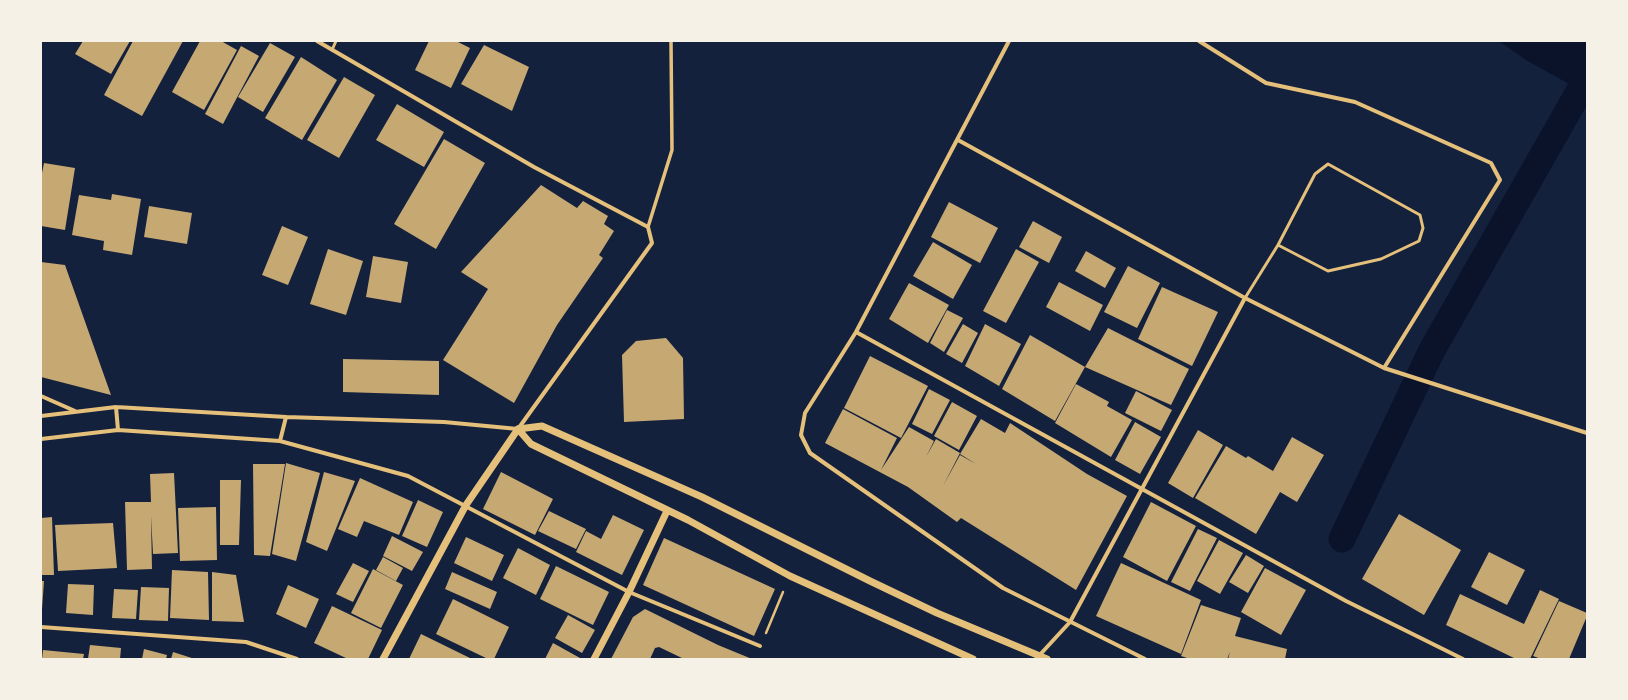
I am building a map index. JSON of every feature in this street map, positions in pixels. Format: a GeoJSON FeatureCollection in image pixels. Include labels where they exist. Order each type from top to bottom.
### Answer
{"type":"FeatureCollection","features":[{"type":"Feature","properties":{"kind":"street"},"geometry":{"type":"LineString","coordinates":[[317,41],[534,167],[648,227]]}},
{"type":"Feature","properties":{"kind":"street"},"geometry":{"type":"LineString","coordinates":[[383,659],[466,505],[518,429],[652,243],[648,227],[672,150],[671,41]]}},
{"type":"Feature","properties":{"kind":"street"},"geometry":{"type":"LineString","coordinates":[[1009,41],[856,332],[805,413],[801,435],[810,453],[1003,588],[1146,659]]}},
{"type":"Feature","properties":{"kind":"street"},"geometry":{"type":"LineString","coordinates":[[1199,41],[1266,83],[1355,102],[1491,163],[1497,172],[1500,180],[1384,368]]}},
{"type":"Feature","properties":{"kind":"street"},"geometry":{"type":"LineString","coordinates":[[958,140],[1245,298],[1384,368],[1587,433]]}},
{"type":"Feature","properties":{"kind":"street"},"geometry":{"type":"LineString","coordinates":[[1037,658],[1070,622],[1245,298]]}},
{"type":"Feature","properties":{"kind":"street"},"geometry":{"type":"LineString","coordinates":[[856,332],[1346,601],[1463,659]]}},
{"type":"Feature","properties":{"kind":"street"},"geometry":{"type":"LineString","coordinates":[[41,396],[75,411]]}},
{"type":"Feature","properties":{"kind":"street"},"geometry":{"type":"LineString","coordinates":[[116,407],[118,430]]}},
{"type":"Feature","properties":{"kind":"street"},"geometry":{"type":"LineString","coordinates":[[41,416],[116,407],[286,417],[444,422],[518,429],[542,426],[702,497],[870,581],[1037,658],[1047,659]]}},
{"type":"Feature","properties":{"kind":"street"},"geometry":{"type":"LineString","coordinates":[[280,441],[286,417]]}},
{"type":"Feature","properties":{"kind":"street"},"geometry":{"type":"LineString","coordinates":[[518,429],[531,444],[688,520],[790,576],[973,659]]}},
{"type":"Feature","properties":{"kind":"street"},"geometry":{"type":"LineString","coordinates":[[41,439],[118,430],[280,441],[408,476],[466,505],[629,592],[760,646]]}},
{"type":"Feature","properties":{"kind":"street"},"geometry":{"type":"LineString","coordinates":[[594,659],[629,592],[667,511]]}},
{"type":"Feature","properties":{"kind":"street"},"geometry":{"type":"LineString","coordinates":[[41,627],[246,642],[297,659]]}},
{"type":"Feature","properties":{"kind":"lane"},"geometry":{"type":"LineString","coordinates":[[332,50],[336,41]]}},
{"type":"Feature","properties":{"kind":"lane"},"geometry":{"type":"LineString","coordinates":[[1245,298],[1278,245],[1315,174],[1328,164],[1420,215],[1422,228],[1419,241],[1381,259],[1328,271],[1278,245]]}},
{"type":"Feature","properties":{"kind":"path"},"geometry":{"type":"LineString","coordinates":[[760,646],[790,576]]}},
{"type":"Feature","properties":{"kind":"water"},"geometry":{"type":"Polygon","coordinates":[[[1499,41],[1587,41],[1587,94],[1526,60],[1499,41]]]}},
{"type":"Feature","properties":{"kind":"building"},"geometry":{"type":"Polygon","coordinates":[[[83,41],[130,41],[111,74],[75,54],[83,41]]]}},
{"type":"Feature","properties":{"kind":"building"},"geometry":{"type":"Polygon","coordinates":[[[133,41],[183,41],[142,116],[104,95],[133,41]]]}},
{"type":"Feature","properties":{"kind":"building"},"geometry":{"type":"Polygon","coordinates":[[[200,41],[221,41],[237,50],[204,110],[172,92],[200,41]]]}},
{"type":"Feature","properties":{"kind":"building"},"geometry":{"type":"Polygon","coordinates":[[[429,41],[456,41],[470,48],[451,88],[415,70],[429,41]]]}},
{"type":"Feature","properties":{"kind":"building"},"geometry":{"type":"Polygon","coordinates":[[[270,43],[295,57],[263,112],[238,97],[270,43]]]}},
{"type":"Feature","properties":{"kind":"building"},"geometry":{"type":"Polygon","coordinates":[[[484,45],[529,67],[512,111],[461,84],[484,45]]]}},
{"type":"Feature","properties":{"kind":"building"},"geometry":{"type":"Polygon","coordinates":[[[241,46],[259,56],[223,124],[205,114],[241,46]]]}},
{"type":"Feature","properties":{"kind":"building"},"geometry":{"type":"Polygon","coordinates":[[[301,57],[337,80],[302,140],[265,118],[301,57]]]}},
{"type":"Feature","properties":{"kind":"building"},"geometry":{"type":"Polygon","coordinates":[[[344,77],[375,95],[339,158],[307,140],[344,77]]]}},
{"type":"Feature","properties":{"kind":"building"},"geometry":{"type":"Polygon","coordinates":[[[397,104],[444,132],[424,167],[376,140],[397,104]]]}},
{"type":"Feature","properties":{"kind":"building"},"geometry":{"type":"Polygon","coordinates":[[[444,139],[485,163],[436,249],[394,224],[444,139]]]}},
{"type":"Feature","properties":{"kind":"building"},"geometry":{"type":"Polygon","coordinates":[[[44,163],[75,168],[65,230],[41,226],[41,178],[44,163]]]}},
{"type":"Feature","properties":{"kind":"building"},"geometry":{"type":"Polygon","coordinates":[[[541,185],[577,208],[583,201],[608,216],[604,224],[614,231],[599,255],[603,258],[557,325],[514,403],[443,360],[488,289],[461,272],[541,185]]]}},
{"type":"Feature","properties":{"kind":"building"},"geometry":{"type":"Polygon","coordinates":[[[112,194],[141,199],[132,255],[103,250],[104,241],[72,235],[79,195],[111,200],[112,194]]]}},
{"type":"Feature","properties":{"kind":"building"},"geometry":{"type":"Polygon","coordinates":[[[949,202],[998,228],[980,263],[931,237],[949,202]]]}},
{"type":"Feature","properties":{"kind":"building"},"geometry":{"type":"Polygon","coordinates":[[[149,206],[192,213],[187,244],[144,237],[149,206]]]}},
{"type":"Feature","properties":{"kind":"building"},"geometry":{"type":"Polygon","coordinates":[[[1033,221],[1062,237],[1049,263],[1019,247],[1033,221]]]}},
{"type":"Feature","properties":{"kind":"building"},"geometry":{"type":"Polygon","coordinates":[[[282,226],[308,237],[288,285],[262,275],[282,226]]]}},
{"type":"Feature","properties":{"kind":"building"},"geometry":{"type":"Polygon","coordinates":[[[933,242],[972,265],[953,299],[913,276],[933,242]]]}},
{"type":"Feature","properties":{"kind":"building"},"geometry":{"type":"Polygon","coordinates":[[[328,249],[363,261],[346,315],[310,304],[328,249]]]}},
{"type":"Feature","properties":{"kind":"building"},"geometry":{"type":"Polygon","coordinates":[[[1016,249],[1039,262],[1006,323],[983,311],[1016,249]]]}},
{"type":"Feature","properties":{"kind":"building"},"geometry":{"type":"Polygon","coordinates":[[[1086,251],[1116,268],[1105,288],[1075,271],[1086,251]]]}},
{"type":"Feature","properties":{"kind":"building"},"geometry":{"type":"Polygon","coordinates":[[[373,256],[408,262],[401,303],[366,297],[373,256]]]}},
{"type":"Feature","properties":{"kind":"building"},"geometry":{"type":"Polygon","coordinates":[[[41,262],[65,265],[111,395],[41,377],[41,262]]]}},
{"type":"Feature","properties":{"kind":"building"},"geometry":{"type":"Polygon","coordinates":[[[1128,266],[1160,283],[1137,328],[1104,312],[1128,266]]]}},
{"type":"Feature","properties":{"kind":"building"},"geometry":{"type":"Polygon","coordinates":[[[1059,282],[1103,305],[1090,331],[1046,307],[1059,282]]]}},
{"type":"Feature","properties":{"kind":"building"},"geometry":{"type":"Polygon","coordinates":[[[909,283],[949,305],[928,343],[889,319],[909,283]]]}},
{"type":"Feature","properties":{"kind":"building"},"geometry":{"type":"Polygon","coordinates":[[[1162,287],[1218,312],[1192,366],[1138,339],[1162,287]]]}},
{"type":"Feature","properties":{"kind":"building"},"geometry":{"type":"Polygon","coordinates":[[[947,310],[963,318],[944,352],[930,343],[947,310]]]}},
{"type":"Feature","properties":{"kind":"building"},"geometry":{"type":"Polygon","coordinates":[[[963,324],[978,333],[962,363],[946,354],[963,324]]]}},
{"type":"Feature","properties":{"kind":"building"},"geometry":{"type":"Polygon","coordinates":[[[985,324],[1021,344],[999,386],[965,366],[985,324]]]}},
{"type":"Feature","properties":{"kind":"building"},"geometry":{"type":"Polygon","coordinates":[[[1108,328],[1189,369],[1171,405],[1085,367],[1108,328]]]}},
{"type":"Feature","properties":{"kind":"building"},"geometry":{"type":"Polygon","coordinates":[[[1030,335],[1085,367],[1055,421],[1002,389],[1030,335]]]}},
{"type":"Feature","properties":{"kind":"building"},"geometry":{"type":"Polygon","coordinates":[[[666,338],[683,358],[684,419],[624,422],[622,355],[636,341],[666,338]]]}},
{"type":"Feature","properties":{"kind":"building"},"geometry":{"type":"Polygon","coordinates":[[[870,356],[928,386],[901,438],[844,408],[870,356]]]}},
{"type":"Feature","properties":{"kind":"building"},"geometry":{"type":"Polygon","coordinates":[[[343,359],[439,361],[439,395],[343,392],[343,359]]]}},
{"type":"Feature","properties":{"kind":"building"},"geometry":{"type":"Polygon","coordinates":[[[1076,384],[1109,402],[1107,406],[1132,420],[1111,457],[1055,423],[1076,384]]]}},
{"type":"Feature","properties":{"kind":"building"},"geometry":{"type":"Polygon","coordinates":[[[929,389],[950,400],[932,434],[912,424],[929,389]]]}},
{"type":"Feature","properties":{"kind":"building"},"geometry":{"type":"Polygon","coordinates":[[[1136,391],[1172,410],[1161,431],[1125,413],[1136,391]]]}},
{"type":"Feature","properties":{"kind":"building"},"geometry":{"type":"Polygon","coordinates":[[[952,402],[977,416],[959,450],[934,436],[952,402]]]}},
{"type":"Feature","properties":{"kind":"building"},"geometry":{"type":"Polygon","coordinates":[[[843,409],[897,438],[881,470],[909,427],[934,441],[926,457],[936,439],[960,453],[943,486],[960,455],[976,464],[960,454],[981,419],[1005,433],[1010,423],[1087,474],[1127,496],[1076,590],[961,518],[957,522],[908,487],[825,443],[843,409]]]}},
{"type":"Feature","properties":{"kind":"building"},"geometry":{"type":"Polygon","coordinates":[[[1135,422],[1161,437],[1140,474],[1115,460],[1135,422]]]}},
{"type":"Feature","properties":{"kind":"building"},"geometry":{"type":"Polygon","coordinates":[[[1198,430],[1223,445],[1193,498],[1168,483],[1198,430]]]}},
{"type":"Feature","properties":{"kind":"building"},"geometry":{"type":"Polygon","coordinates":[[[1292,437],[1324,455],[1297,502],[1280,492],[1256,534],[1195,498],[1226,446],[1246,458],[1248,456],[1273,471],[1292,437]]]}},
{"type":"Feature","properties":{"kind":"building"},"geometry":{"type":"Polygon","coordinates":[[[286,463],[320,473],[296,561],[272,554],[286,463]]]}},
{"type":"Feature","properties":{"kind":"building"},"geometry":{"type":"Polygon","coordinates":[[[253,464],[285,464],[270,556],[254,555],[253,464]]]}},
{"type":"Feature","properties":{"kind":"building"},"geometry":{"type":"Polygon","coordinates":[[[324,472],[355,481],[327,551],[306,542],[324,472]]]}},
{"type":"Feature","properties":{"kind":"building"},"geometry":{"type":"Polygon","coordinates":[[[501,472],[553,499],[535,535],[483,509],[501,472]]]}},
{"type":"Feature","properties":{"kind":"building"},"geometry":{"type":"Polygon","coordinates":[[[174,473],[178,553],[153,554],[151,516],[152,569],[127,570],[125,502],[151,502],[150,474],[174,473]]]}},
{"type":"Feature","properties":{"kind":"building"},"geometry":{"type":"Polygon","coordinates":[[[360,478],[413,502],[399,535],[364,521],[357,537],[338,529],[360,478]]]}},
{"type":"Feature","properties":{"kind":"building"},"geometry":{"type":"Polygon","coordinates":[[[220,480],[241,480],[239,545],[220,545],[220,480]]]}},
{"type":"Feature","properties":{"kind":"building"},"geometry":{"type":"Polygon","coordinates":[[[418,500],[443,512],[427,547],[402,536],[418,500]]]}},
{"type":"Feature","properties":{"kind":"building"},"geometry":{"type":"Polygon","coordinates":[[[1151,502],[1196,526],[1167,581],[1123,557],[1151,502]]]}},
{"type":"Feature","properties":{"kind":"building"},"geometry":{"type":"Polygon","coordinates":[[[216,507],[217,560],[180,561],[178,508],[216,507]]]}},
{"type":"Feature","properties":{"kind":"building"},"geometry":{"type":"Polygon","coordinates":[[[549,511],[586,529],[576,549],[538,531],[549,511]]]}},
{"type":"Feature","properties":{"kind":"building"},"geometry":{"type":"Polygon","coordinates":[[[1399,514],[1461,550],[1424,615],[1362,579],[1399,514]]]}},
{"type":"Feature","properties":{"kind":"building"},"geometry":{"type":"Polygon","coordinates":[[[613,515],[644,530],[622,575],[576,552],[586,531],[601,539],[613,515]]]}},
{"type":"Feature","properties":{"kind":"building"},"geometry":{"type":"Polygon","coordinates":[[[52,517],[54,575],[41,575],[41,518],[52,517]]]}},
{"type":"Feature","properties":{"kind":"building"},"geometry":{"type":"Polygon","coordinates":[[[113,523],[117,568],[58,571],[55,525],[113,523]]]}},
{"type":"Feature","properties":{"kind":"building"},"geometry":{"type":"Polygon","coordinates":[[[1198,529],[1217,538],[1190,591],[1171,582],[1198,529]]]}},
{"type":"Feature","properties":{"kind":"building"},"geometry":{"type":"Polygon","coordinates":[[[392,536],[423,552],[412,571],[383,556],[392,536]]]}},
{"type":"Feature","properties":{"kind":"building"},"geometry":{"type":"Polygon","coordinates":[[[466,537],[504,555],[492,581],[454,563],[466,537]]]}},
{"type":"Feature","properties":{"kind":"building"},"geometry":{"type":"Polygon","coordinates":[[[664,538],[775,589],[754,636],[643,585],[664,538]]]}},
{"type":"Feature","properties":{"kind":"building"},"geometry":{"type":"Polygon","coordinates":[[[1219,540],[1243,553],[1220,594],[1197,581],[1219,540]]]}},
{"type":"Feature","properties":{"kind":"building"},"geometry":{"type":"Polygon","coordinates":[[[518,548],[550,565],[536,595],[503,578],[518,548]]]}},
{"type":"Feature","properties":{"kind":"building"},"geometry":{"type":"Polygon","coordinates":[[[1489,552],[1525,570],[1507,605],[1471,587],[1489,552]]]}},
{"type":"Feature","properties":{"kind":"building"},"geometry":{"type":"Polygon","coordinates":[[[1246,555],[1264,566],[1248,593],[1229,582],[1246,555]]]}},
{"type":"Feature","properties":{"kind":"building"},"geometry":{"type":"Polygon","coordinates":[[[383,557],[403,568],[396,581],[376,570],[383,557]]]}},
{"type":"Feature","properties":{"kind":"building"},"geometry":{"type":"Polygon","coordinates":[[[353,563],[369,571],[353,602],[336,594],[353,563]]]}},
{"type":"Feature","properties":{"kind":"building"},"geometry":{"type":"Polygon","coordinates":[[[1121,563],[1201,600],[1181,654],[1096,616],[1121,563]]]}},
{"type":"Feature","properties":{"kind":"building"},"geometry":{"type":"Polygon","coordinates":[[[556,566],[609,592],[593,625],[540,599],[556,566]]]}},
{"type":"Feature","properties":{"kind":"building"},"geometry":{"type":"Polygon","coordinates":[[[1265,568],[1306,590],[1281,635],[1241,612],[1265,568]]]}},
{"type":"Feature","properties":{"kind":"building"},"geometry":{"type":"Polygon","coordinates":[[[373,569],[403,585],[381,628],[351,613],[373,569]]]}},
{"type":"Feature","properties":{"kind":"building"},"geometry":{"type":"Polygon","coordinates":[[[172,570],[208,572],[209,620],[170,618],[172,570]]]}},
{"type":"Feature","properties":{"kind":"building"},"geometry":{"type":"Polygon","coordinates":[[[212,572],[236,575],[244,622],[212,621],[212,572]]]}},
{"type":"Feature","properties":{"kind":"building"},"geometry":{"type":"Polygon","coordinates":[[[452,572],[497,592],[490,609],[445,589],[452,572]]]}},
{"type":"Feature","properties":{"kind":"building"},"geometry":{"type":"Polygon","coordinates":[[[41,581],[44,581],[42,609],[41,609],[41,581]]]}},
{"type":"Feature","properties":{"kind":"building"},"geometry":{"type":"Polygon","coordinates":[[[68,584],[94,585],[93,615],[66,613],[68,584]]]}},
{"type":"Feature","properties":{"kind":"building"},"geometry":{"type":"Polygon","coordinates":[[[288,585],[319,599],[306,628],[276,614],[288,585]]]}},
{"type":"Feature","properties":{"kind":"building"},"geometry":{"type":"Polygon","coordinates":[[[141,587],[169,588],[168,621],[139,620],[141,587]]]}},
{"type":"Feature","properties":{"kind":"building"},"geometry":{"type":"Polygon","coordinates":[[[114,589],[138,590],[136,619],[112,618],[114,589]]]}},
{"type":"Feature","properties":{"kind":"building"},"geometry":{"type":"Polygon","coordinates":[[[1540,590],[1559,599],[1530,659],[1516,659],[1446,625],[1460,594],[1524,624],[1540,590]]]}},
{"type":"Feature","properties":{"kind":"building"},"geometry":{"type":"Polygon","coordinates":[[[453,599],[509,627],[494,659],[488,659],[436,634],[453,599]]]}},
{"type":"Feature","properties":{"kind":"building"},"geometry":{"type":"Polygon","coordinates":[[[1559,601],[1587,613],[1569,659],[1541,659],[1533,656],[1559,601]]]}},
{"type":"Feature","properties":{"kind":"building"},"geometry":{"type":"Polygon","coordinates":[[[1201,605],[1241,618],[1235,636],[1287,649],[1285,659],[1228,659],[1230,652],[1227,659],[1190,659],[1181,656],[1201,605]]]}},
{"type":"Feature","properties":{"kind":"building"},"geometry":{"type":"Polygon","coordinates":[[[332,606],[382,630],[368,659],[348,659],[314,643],[332,606]]]}},
{"type":"Feature","properties":{"kind":"building"},"geometry":{"type":"Polygon","coordinates":[[[645,609],[718,645],[752,659],[684,659],[659,647],[655,648],[650,659],[611,659],[633,617],[645,609]]]}},
{"type":"Feature","properties":{"kind":"building"},"geometry":{"type":"Polygon","coordinates":[[[568,615],[595,630],[582,653],[555,638],[568,615]]]}},
{"type":"Feature","properties":{"kind":"building"},"geometry":{"type":"Polygon","coordinates":[[[421,634],[472,659],[409,659],[421,634]]]}},
{"type":"Feature","properties":{"kind":"building"},"geometry":{"type":"Polygon","coordinates":[[[553,643],[580,658],[580,659],[545,659],[553,643]]]}},
{"type":"Feature","properties":{"kind":"building"},"geometry":{"type":"Polygon","coordinates":[[[90,645],[121,648],[120,659],[88,659],[90,645]]]}},
{"type":"Feature","properties":{"kind":"building"},"geometry":{"type":"Polygon","coordinates":[[[144,649],[167,655],[166,659],[142,659],[144,649]]]}},
{"type":"Feature","properties":{"kind":"building"},"geometry":{"type":"Polygon","coordinates":[[[43,650],[84,654],[83,659],[42,659],[43,650]]]}},
{"type":"Feature","properties":{"kind":"building"},"geometry":{"type":"Polygon","coordinates":[[[173,652],[195,659],[171,659],[173,652]]]}},
{"type":"Feature","properties":{"kind":"waterway"},"geometry":{"type":"LineString","coordinates":[[1342,539],[1432,350],[1580,90]]}}]}
